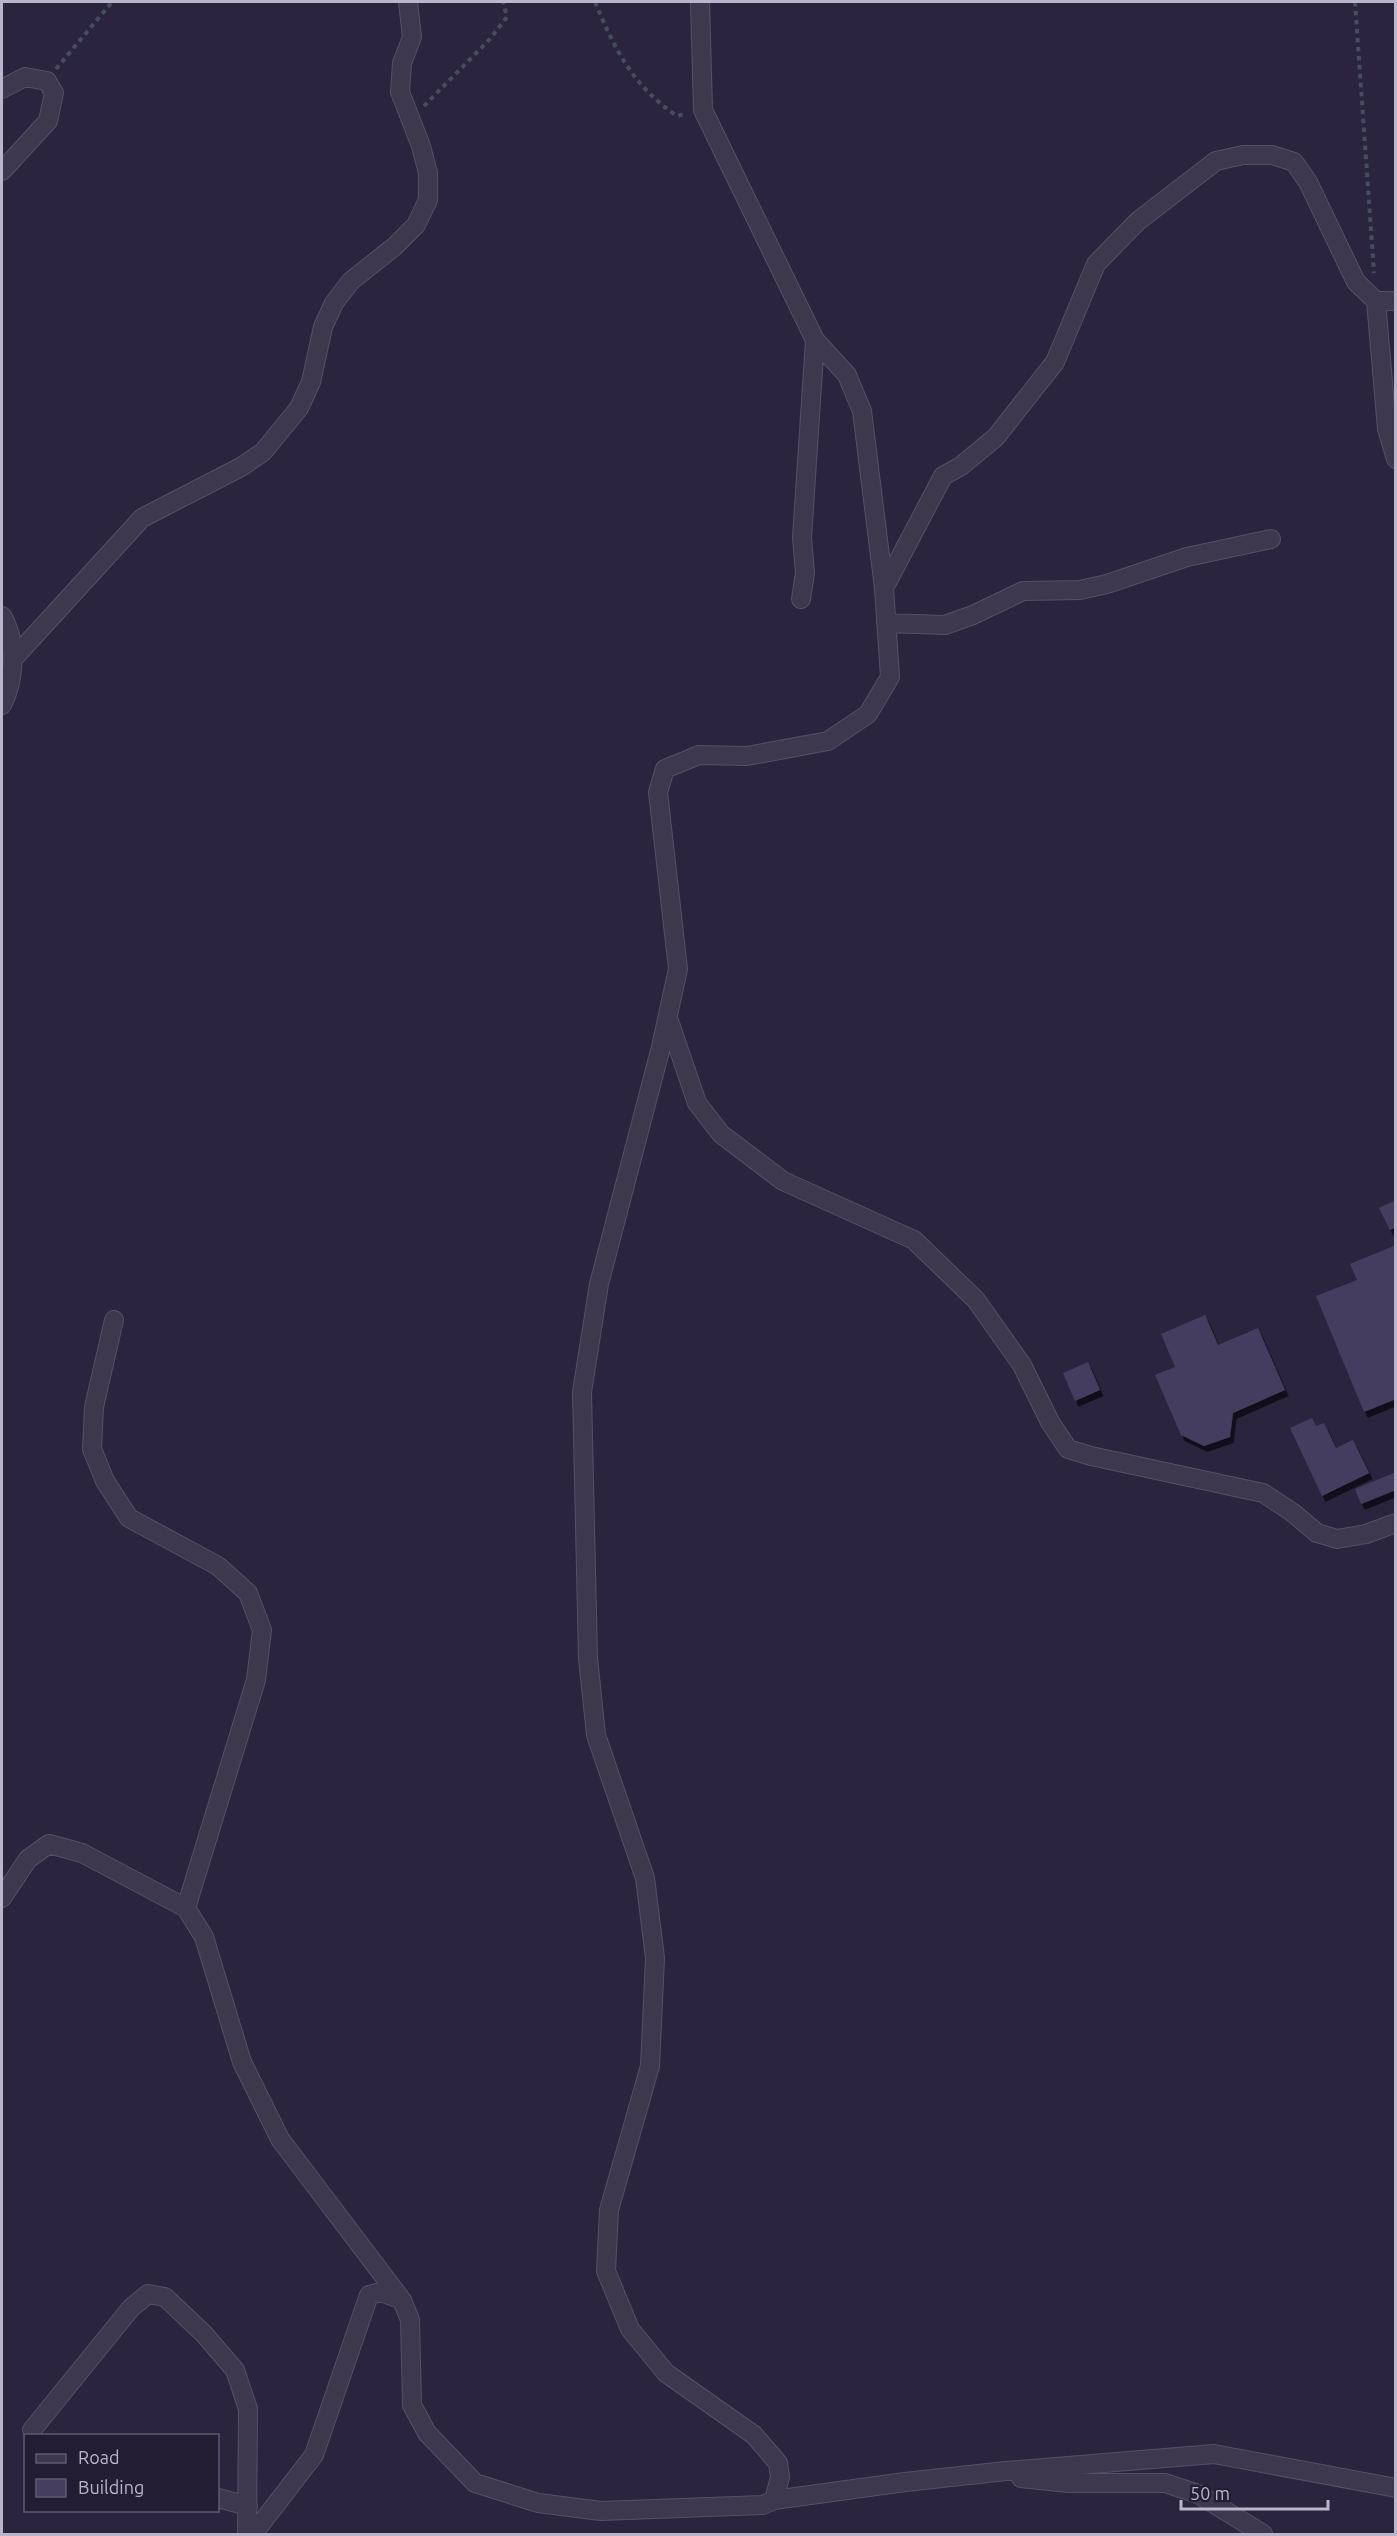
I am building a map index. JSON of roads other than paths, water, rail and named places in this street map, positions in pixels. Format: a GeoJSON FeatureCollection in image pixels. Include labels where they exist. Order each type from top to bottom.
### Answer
{"type":"FeatureCollection","features":[{"type":"Feature","properties":{"kind":"street"},"geometry":{"type":"LineString","coordinates":[[13,659],[142,518],[241,467],[263,452],[299,408],[311,382],[323,327],[334,303],[351,281],[395,246],[416,225],[428,200],[428,173],[400,92],[402,63],[412,38],[408,2]]}},
{"type":"Feature","properties":{"kind":"street"},"geometry":{"type":"LineString","coordinates":[[700,2],[703,110],[815,340],[847,375],[862,411],[884,588],[890,676],[868,714],[828,741],[747,756],[699,755],[665,769],[658,792],[678,969],[668,1017],[599,1284],[582,1392],[588,1658],[596,1735],[645,1878],[655,1958],[650,2066],[609,2210],[606,2271],[630,2329],[666,2373],[754,2435],[778,2463],[780,2477],[774,2500]]}},
{"type":"Feature","properties":{"kind":"street"},"geometry":{"type":"LineString","coordinates":[[2,89],[25,77],[46,81],[54,93],[48,121],[2,171]]}},
{"type":"Feature","properties":{"kind":"street"},"geometry":{"type":"LineString","coordinates":[[884,588],[943,476],[961,466],[996,437],[1055,362],[1096,264],[1138,221],[1216,161],[1244,155],[1272,155],[1294,162],[1313,192],[1356,282],[1376,301],[1387,429],[1395,459]]}},
{"type":"Feature","properties":{"kind":"street"},"geometry":{"type":"LineString","coordinates":[[1376,301],[1395,301]]}},
{"type":"Feature","properties":{"kind":"street"},"geometry":{"type":"LineString","coordinates":[[801,599],[805,573],[802,538],[815,340]]}},
{"type":"Feature","properties":{"kind":"street"},"geometry":{"type":"LineString","coordinates":[[886,623],[945,625],[973,615],[1023,591],[1080,590],[1107,584],[1187,557],[1271,539]]}},
{"type":"Feature","properties":{"kind":"street"},"geometry":{"type":"LineString","coordinates":[[2,616],[8,626],[13,659],[2,705]]}},
{"type":"Feature","properties":{"kind":"street"},"geometry":{"type":"LineString","coordinates":[[668,1017],[697,1103],[721,1134],[783,1181],[914,1240],[976,1300],[1022,1365],[1050,1422],[1068,1449],[1263,1493],[1292,1512],[1317,1533],[1337,1539],[1366,1534],[1395,1524]]}},
{"type":"Feature","properties":{"kind":"street"},"geometry":{"type":"LineString","coordinates":[[114,1320],[94,1407],[92,1449],[105,1481],[129,1518],[218,1566],[248,1593],[262,1630],[256,1680],[186,1908]]}},
{"type":"Feature","properties":{"kind":"street"},"geometry":{"type":"LineString","coordinates":[[2,1898],[28,1859],[49,1844],[82,1853],[186,1908],[204,1937],[242,2062],[280,2139],[402,2300],[410,2320],[412,2405],[427,2433],[475,2483],[537,2503],[601,2511],[726,2507],[763,2505],[774,2500],[904,2482],[1214,2454],[1395,2488]]}},
{"type":"Feature","properties":{"kind":"street"},"geometry":{"type":"LineString","coordinates":[[253,2535],[314,2455],[369,2295],[381,2292],[402,2300]]}},
{"type":"Feature","properties":{"kind":"street"},"geometry":{"type":"LineString","coordinates":[[32,2430],[131,2308],[148,2294],[165,2297],[204,2334],[235,2370],[248,2409],[248,2535]]}},
{"type":"Feature","properties":{"kind":"street"},"geometry":{"type":"LineString","coordinates":[[983,2474],[1068,2483],[1165,2483],[1198,2494],[1263,2535]]}},
{"type":"Feature","properties":{"kind":"street"},"geometry":{"type":"LineString","coordinates":[[219,2498],[248,2506]]}}]}
